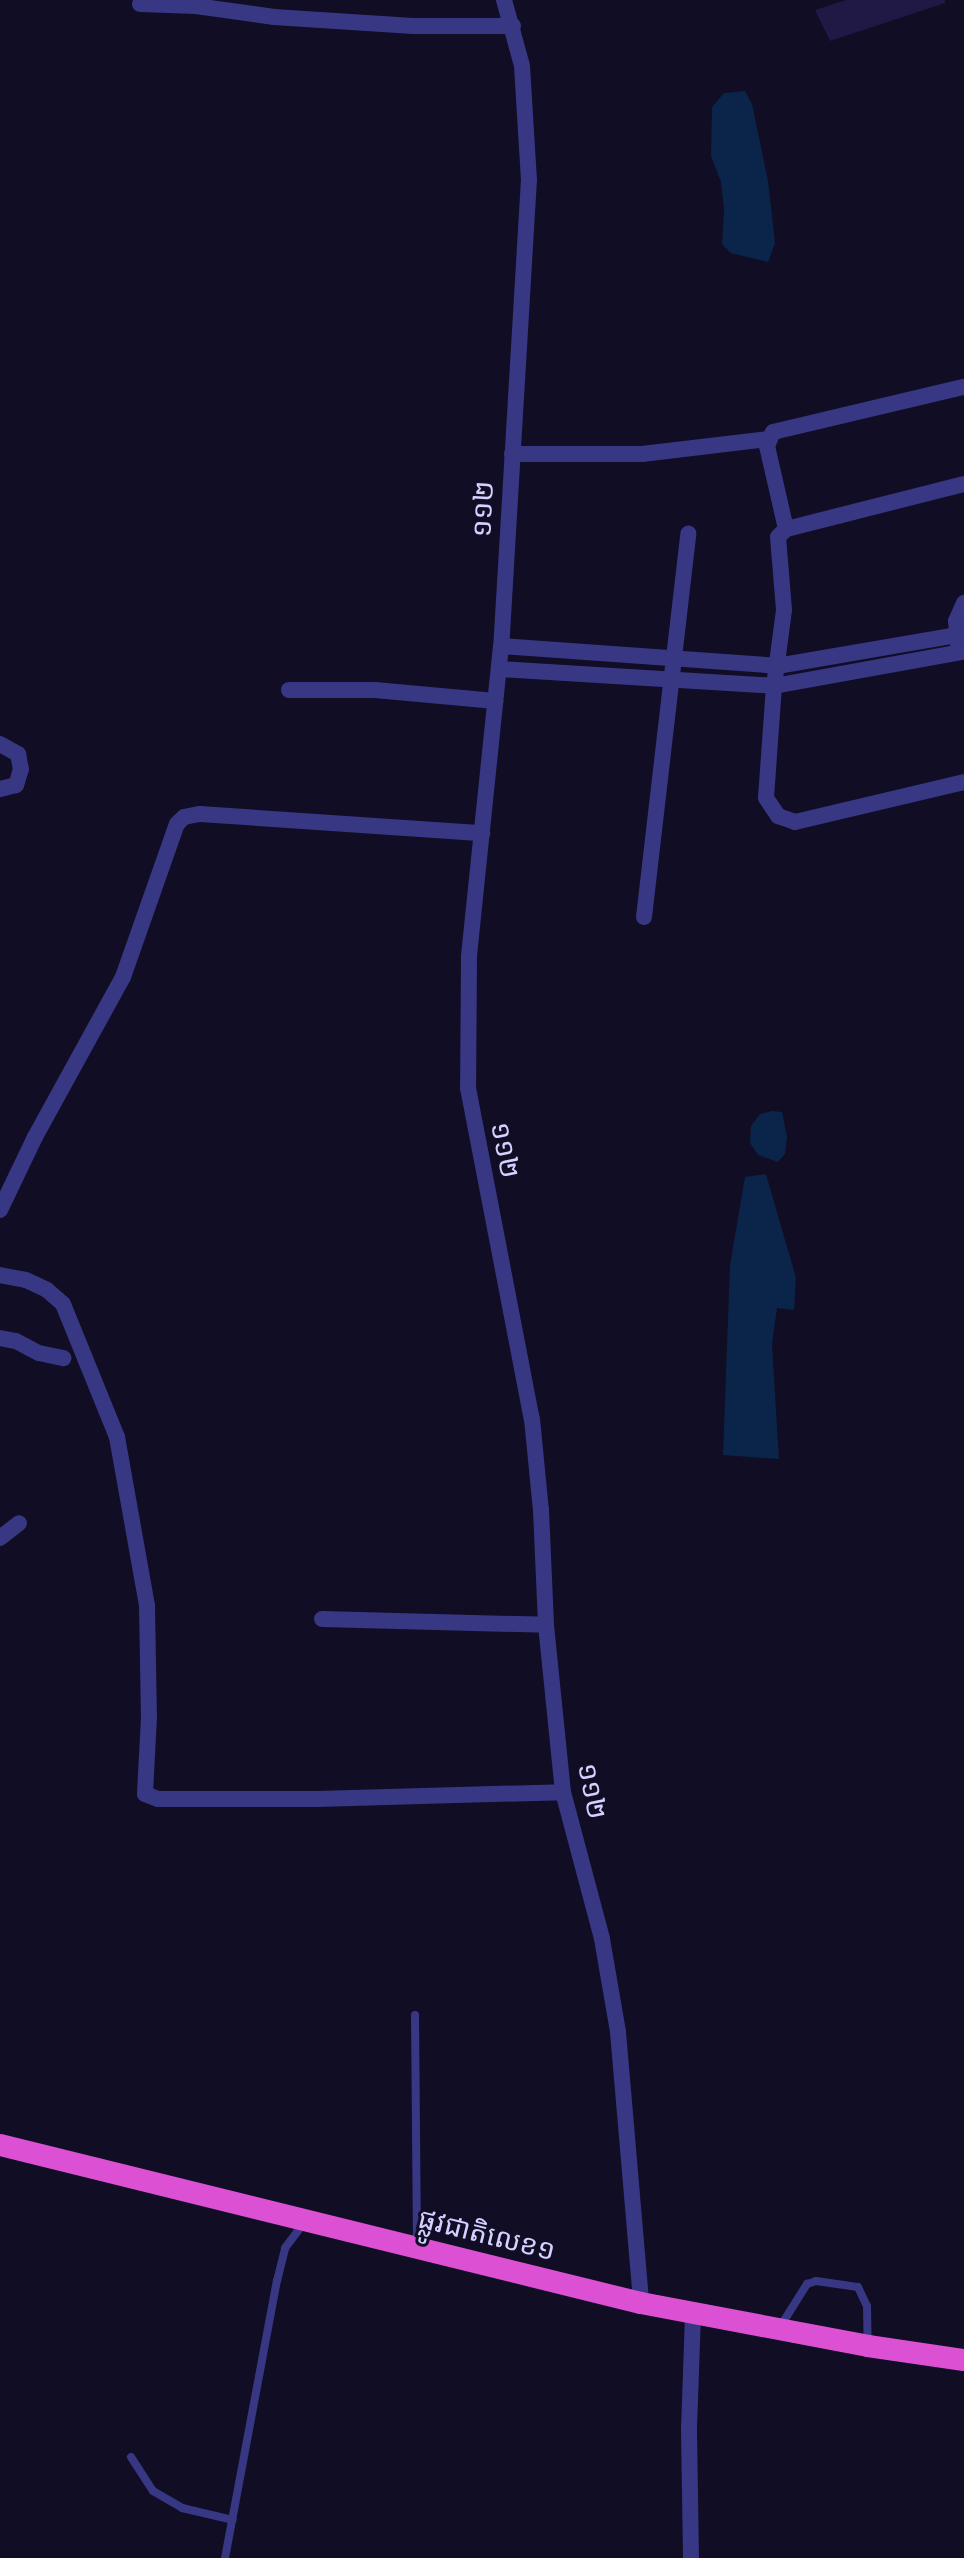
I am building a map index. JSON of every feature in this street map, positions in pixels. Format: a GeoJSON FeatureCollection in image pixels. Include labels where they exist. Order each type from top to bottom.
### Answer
{"type":"FeatureCollection","features":[{"type":"Feature","properties":{"kind":"highway","name":"ផ្លូវជាតិលេខ១"},"geometry":{"type":"LineString","coordinates":[[0,2145],[641,2303],[868,2346],[964,2360]]}},
{"type":"Feature","properties":{"kind":"street","name":"១១២"},"geometry":{"type":"LineString","coordinates":[[504,0],[522,66],[529,179],[501,646],[469,957],[468,1088],[532,1419],[541,1510],[546,1625],[563,1792],[602,1939],[618,2032],[641,2303]]}},
{"type":"Feature","properties":{"kind":"street"},"geometry":{"type":"LineString","coordinates":[[140,4],[397,25],[513,26]]}},
{"type":"Feature","properties":{"kind":"street"},"geometry":{"type":"LineString","coordinates":[[786,529],[768,439],[773,432],[964,387]]}},
{"type":"Feature","properties":{"kind":"street"},"geometry":{"type":"LineString","coordinates":[[512,454],[642,454],[768,439]]}},
{"type":"Feature","properties":{"kind":"street"},"geometry":{"type":"LineString","coordinates":[[964,484],[786,529],[778,537],[784,610],[774,686],[766,798],[778,816],[795,822],[964,782]]}},
{"type":"Feature","properties":{"kind":"street"},"geometry":{"type":"LineString","coordinates":[[644,917],[688,534]]}},
{"type":"Feature","properties":{"kind":"street"},"geometry":{"type":"LineString","coordinates":[[960,648],[956,621],[964,603]]}},
{"type":"Feature","properties":{"kind":"street"},"geometry":{"type":"LineString","coordinates":[[501,646],[777,666],[960,648]]}},
{"type":"Feature","properties":{"kind":"street"},"geometry":{"type":"LineString","coordinates":[[499,669],[774,686],[960,648]]}},
{"type":"Feature","properties":{"kind":"street"},"geometry":{"type":"LineString","coordinates":[[289,690],[375,690],[496,701]]}},
{"type":"Feature","properties":{"kind":"street"},"geometry":{"type":"LineString","coordinates":[[0,744],[18,754],[21,769],[16,785],[0,789]]}},
{"type":"Feature","properties":{"kind":"street"},"geometry":{"type":"LineString","coordinates":[[0,1210],[35,1137],[123,977],[177,824],[184,817],[200,814],[482,833]]}},
{"type":"Feature","properties":{"kind":"street"},"geometry":{"type":"LineString","coordinates":[[0,1275],[26,1280],[47,1290],[63,1304],[117,1437],[147,1606],[149,1717],[145,1794],[158,1799],[317,1799],[563,1792]]}},
{"type":"Feature","properties":{"kind":"street"},"geometry":{"type":"LineString","coordinates":[[0,1338],[16,1341],[39,1353],[63,1358]]}},
{"type":"Feature","properties":{"kind":"street"},"geometry":{"type":"LineString","coordinates":[[0,1538],[19,1523]]}},
{"type":"Feature","properties":{"kind":"street"},"geometry":{"type":"LineString","coordinates":[[322,1619],[546,1625]]}},
{"type":"Feature","properties":{"kind":"street"},"geometry":{"type":"LineString","coordinates":[[691,2558],[689,2429],[693,2313]]}},
{"type":"Feature","properties":{"kind":"lane"},"geometry":{"type":"LineString","coordinates":[[415,2015],[417,2248]]}},
{"type":"Feature","properties":{"kind":"lane"},"geometry":{"type":"LineString","coordinates":[[225,2558],[285,2248],[306,2220]]}},
{"type":"Feature","properties":{"kind":"lane"},"geometry":{"type":"LineString","coordinates":[[778,2330],[807,2284],[816,2281],[858,2287],[867,2306],[868,2346]]}},
{"type":"Feature","properties":{"kind":"lane"},"geometry":{"type":"LineString","coordinates":[[131,2457],[153,2491],[182,2508],[233,2520]]}},
{"type":"Feature","properties":{"kind":"water"},"geometry":{"type":"Polygon","coordinates":[[[745,91],[752,104],[768,181],[775,243],[768,262],[731,253],[722,244],[724,210],[721,182],[711,156],[712,107],[724,93],[745,91]]]}},
{"type":"Feature","properties":{"kind":"water"},"geometry":{"type":"Polygon","coordinates":[[[782,1112],[787,1137],[785,1154],[778,1162],[758,1155],[750,1143],[751,1126],[760,1114],[782,1112]]]}},
{"type":"Feature","properties":{"kind":"water"},"geometry":{"type":"Polygon","coordinates":[[[766,1174],[796,1278],[794,1310],[777,1308],[772,1344],[779,1459],[723,1455],[730,1265],[745,1177],[766,1174]]]}},
{"type":"Feature","properties":{"kind":"building"},"geometry":{"type":"Polygon","coordinates":[[[846,0],[945,0],[945,3],[830,41],[815,10],[846,0]]]}}]}
